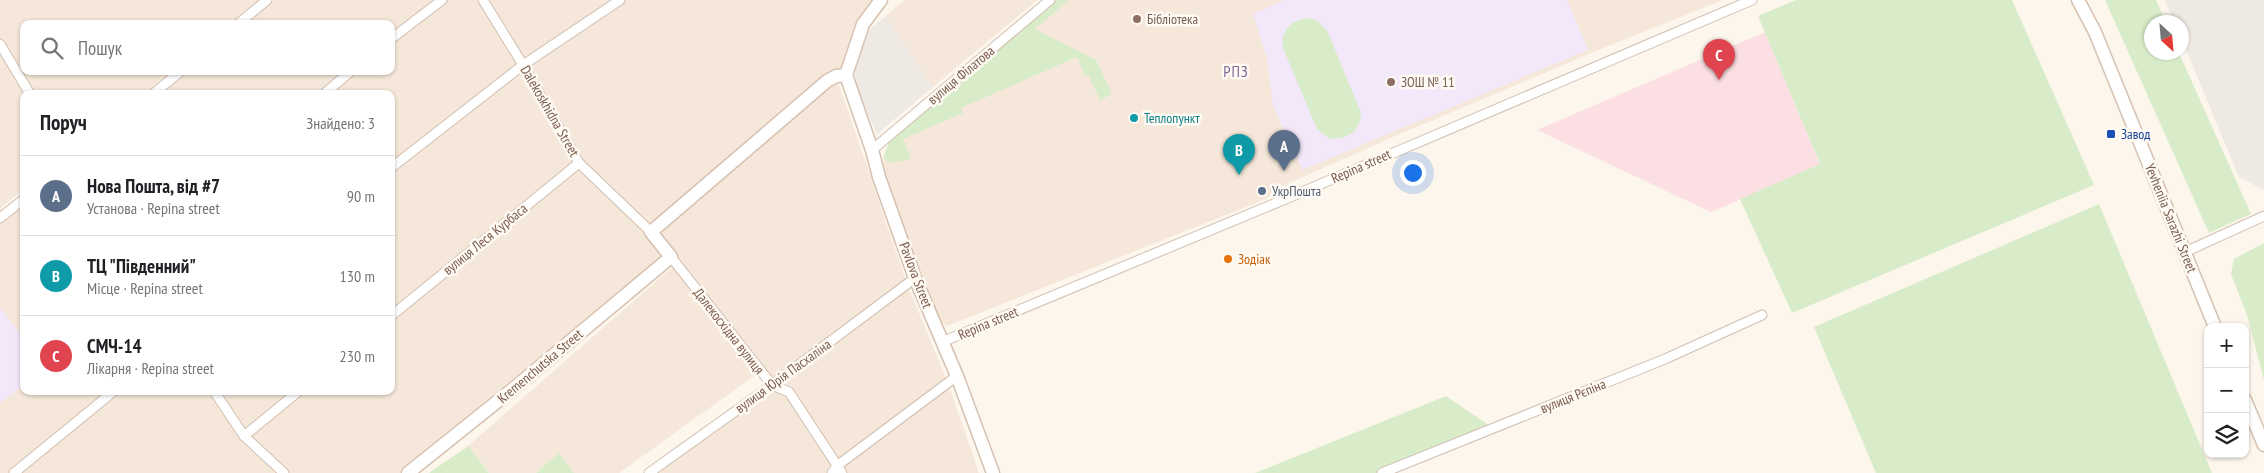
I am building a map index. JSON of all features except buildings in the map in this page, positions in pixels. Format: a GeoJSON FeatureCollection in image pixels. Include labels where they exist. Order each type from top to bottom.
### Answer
{"type":"FeatureCollection","features":[{"type":"Feature","properties":{"kind":"street"},"geometry":{"type":"LineString","coordinates":[[243,20],[267,0]]}},
{"type":"Feature","properties":{"kind":"street"},"geometry":{"type":"LineString","coordinates":[[395,36],[442,0]]}},
{"type":"Feature","properties":{"kind":"street","name":"Dalekoskhidna Street"},"geometry":{"type":"LineString","coordinates":[[482,0],[524,65],[579,163],[650,232],[670,257]]}},
{"type":"Feature","properties":{"kind":"street"},"geometry":{"type":"LineString","coordinates":[[395,165],[524,65],[620,0]]}},
{"type":"Feature","properties":{"kind":"street"},"geometry":{"type":"LineString","coordinates":[[650,232],[827,81],[836,76],[846,75],[864,24],[876,4],[881,0]]}},
{"type":"Feature","properties":{"kind":"street","name":"вулиця Філатова"},"geometry":{"type":"LineString","coordinates":[[872,150],[1050,0]]}},
{"type":"Feature","properties":{"kind":"street","name":"Repina street"},"geometry":{"type":"LineString","coordinates":[[942,342],[1288,198],[1752,0]]}},
{"type":"Feature","properties":{"kind":"street","name":"Yevheniia Sarazhi Street"},"geometry":{"type":"LineString","coordinates":[[2078,0],[2095,32],[2213,323]]}},
{"type":"Feature","properties":{"kind":"street"},"geometry":{"type":"LineString","coordinates":[[0,44],[28,90]]}},
{"type":"Feature","properties":{"kind":"street"},"geometry":{"type":"LineString","coordinates":[[158,90],[176,75]]}},
{"type":"Feature","properties":{"kind":"street"},"geometry":{"type":"LineString","coordinates":[[329,90],[346,75]]}},
{"type":"Feature","properties":{"kind":"street","name":"Pavlova Street"},"geometry":{"type":"LineString","coordinates":[[846,75],[872,150],[879,177],[915,278],[958,376],[993,473]]}},
{"type":"Feature","properties":{"kind":"street","name":"вулиця Леся Курбаса"},"geometry":{"type":"LineString","coordinates":[[395,313],[579,163]]}},
{"type":"Feature","properties":{"kind":"street"},"geometry":{"type":"LineString","coordinates":[[0,218],[20,202]]}},
{"type":"Feature","properties":{"kind":"street"},"geometry":{"type":"LineString","coordinates":[[2185,252],[2264,216]]}},
{"type":"Feature","properties":{"kind":"street","name":"Далекосхідна вулиця"},"geometry":{"type":"LineString","coordinates":[[670,257],[772,385],[789,392],[837,470]]}},
{"type":"Feature","properties":{"kind":"street","name":"Kremenchutska Street"},"geometry":{"type":"LineString","coordinates":[[408,473],[513,389],[670,257]]}},
{"type":"Feature","properties":{"kind":"street","name":"вулиця Юрія Пасхаліна"},"geometry":{"type":"LineString","coordinates":[[649,473],[772,385],[915,278]]}},
{"type":"Feature","properties":{"kind":"street","name":"вулиця Рєпіна"},"geometry":{"type":"LineString","coordinates":[[1382,473],[1665,359],[1762,315]]}},
{"type":"Feature","properties":{"kind":"street"},"geometry":{"type":"LineString","coordinates":[[837,470],[958,376]]}},
{"type":"Feature","properties":{"kind":"street"},"geometry":{"type":"LineString","coordinates":[[14,473],[109,395]]}},
{"type":"Feature","properties":{"kind":"street"},"geometry":{"type":"LineString","coordinates":[[217,395],[244,436],[284,473]]}},
{"type":"Feature","properties":{"kind":"street"},"geometry":{"type":"LineString","coordinates":[[244,436],[294,395]]}},
{"type":"Feature","properties":{"kind":"street"},"geometry":{"type":"LineString","coordinates":[[2249,409],[2264,445]]}},
{"type":"Feature","properties":{"kind":"shaded area"},"geometry":{"type":"Polygon","coordinates":[[[0,0],[261,0],[236,20],[20,20],[20,75],[167,75],[148,90],[20,90],[20,192],[0,208],[0,0]]]}},
{"type":"Feature","properties":{"kind":"shaded area"},"geometry":{"type":"Polygon","coordinates":[[[267,0],[881,0],[846,75],[836,76],[907,284],[948,383],[979,473],[649,473],[772,386],[761,371],[619,473],[574,473],[559,454],[536,473],[489,473],[468,446],[676,264],[670,257],[407,473],[0,473],[0,218],[20,202],[20,395],[395,395],[395,90],[158,90],[176,75],[395,75],[395,20],[243,20],[267,0]]]}},
{"type":"Feature","properties":{"kind":"shaded area"},"geometry":{"type":"Polygon","coordinates":[[[904,0],[1037,0],[933,87],[886,16],[904,0]]]}},
{"type":"Feature","properties":{"kind":"shaded area"},"geometry":{"type":"Polygon","coordinates":[[[1056,0],[1723,0],[1601,49],[1393,137],[1283,186],[1266,199],[947,326],[941,321],[884,182],[884,154],[1056,0]]]}},
{"type":"Feature","properties":{"kind":"shaded area","name":"ЗОШ № 11"},"geometry":{"type":"Polygon","coordinates":[[[1284,0],[1567,0],[1588,50],[1302,170],[1273,106],[1267,58],[1253,14],[1284,0]]]}},
{"type":"Feature","properties":{"kind":"shaded area"},"geometry":{"type":"Polygon","coordinates":[[[2165,0],[2264,0],[2264,190],[2239,177],[2189,57],[2189,15],[2171,15],[2165,0]]]}},
{"type":"Feature","properties":{"kind":"shaded area"},"geometry":{"type":"Polygon","coordinates":[[[886,16],[933,87],[877,134],[857,89],[855,74],[858,50],[867,31],[886,16]]]}},
{"type":"Feature","properties":{"kind":"shaded area"},"geometry":{"type":"Polygon","coordinates":[[[1765,32],[1820,165],[1711,212],[1537,130],[1765,32]]]}},
{"type":"Feature","properties":{"kind":"shaded area"},"geometry":{"type":"Polygon","coordinates":[[[0,308],[20,333],[20,388],[0,403],[0,308]]]}},
{"type":"Feature","properties":{"kind":"green space"},"geometry":{"type":"Polygon","coordinates":[[[1056,0],[1069,0],[1035,29],[1096,60],[1112,94],[1100,100],[1089,76],[1085,76],[1077,57],[961,108],[963,113],[903,139],[911,159],[892,163],[883,159],[889,142],[1056,0]]]}},
{"type":"Feature","properties":{"kind":"green space"},"geometry":{"type":"Polygon","coordinates":[[[1796,0],[2012,0],[2094,185],[1792,313],[1740,199],[1820,164],[1758,16],[1796,0]]]}},
{"type":"Feature","properties":{"kind":"green space"},"geometry":{"type":"Polygon","coordinates":[[[2105,0],[2156,0],[2163,15],[2144,15],[2144,60],[2182,60],[2251,214],[2209,233],[2105,0]]]}},
{"type":"Feature","properties":{"kind":"green space"},"geometry":{"type":"Polygon","coordinates":[[[1301,19],[1316,20],[1327,30],[1361,113],[1355,130],[1341,138],[1328,138],[1317,129],[1283,48],[1283,37],[1288,28],[1301,19]]]}},
{"type":"Feature","properties":{"kind":"green space"},"geometry":{"type":"Polygon","coordinates":[[[2099,204],[2204,454],[2204,458],[2212,473],[1876,473],[1814,327],[2099,204]]]}},
{"type":"Feature","properties":{"kind":"green space"},"geometry":{"type":"Polygon","coordinates":[[[2264,243],[2264,380],[2247,315],[2231,274],[2234,259],[2264,243]]]}},
{"type":"Feature","properties":{"kind":"green space"},"geometry":{"type":"Polygon","coordinates":[[[1446,396],[1493,428],[1382,473],[1255,473],[1446,396]]]}},
{"type":"Feature","properties":{"kind":"green space"},"geometry":{"type":"Polygon","coordinates":[[[468,446],[489,473],[429,473],[468,446]]]}},
{"type":"Feature","properties":{"kind":"green space"},"geometry":{"type":"Polygon","coordinates":[[[559,453],[574,473],[536,473],[559,453]]]}},
{"type":"Feature","properties":{"kind":"place","name":"Бібліотека"},"geometry":{"type":"Point","coordinates":[1137,19]}},
{"type":"Feature","properties":{"kind":"place","name":"СМЧ-14"},"geometry":{"type":"Point","coordinates":[1719,80]}},
{"type":"Feature","properties":{"kind":"place","name":"ЗОШ № 11"},"geometry":{"type":"Point","coordinates":[1391,82]}},
{"type":"Feature","properties":{"kind":"place","name":"Теплопункт"},"geometry":{"type":"Point","coordinates":[1134,118]}},
{"type":"Feature","properties":{"kind":"place","name":"Завод"},"geometry":{"type":"Point","coordinates":[2111,134]}},
{"type":"Feature","properties":{"kind":"place","name":"Нова Пошта, від #7"},"geometry":{"type":"Point","coordinates":[1284,171]}},
{"type":"Feature","properties":{"kind":"place","name":"ТЦ \"Південний\""},"geometry":{"type":"Point","coordinates":[1239,175]}},
{"type":"Feature","properties":{"kind":"place","name":"УкрПошта"},"geometry":{"type":"Point","coordinates":[1262,191]}},
{"type":"Feature","properties":{"kind":"place","name":"Зодіак"},"geometry":{"type":"Point","coordinates":[1228,259]}},
{"type":"Feature","properties":{"kind":"district","name":"РПЗ"},"geometry":{"type":"Point","coordinates":[1236,71]}}]}
